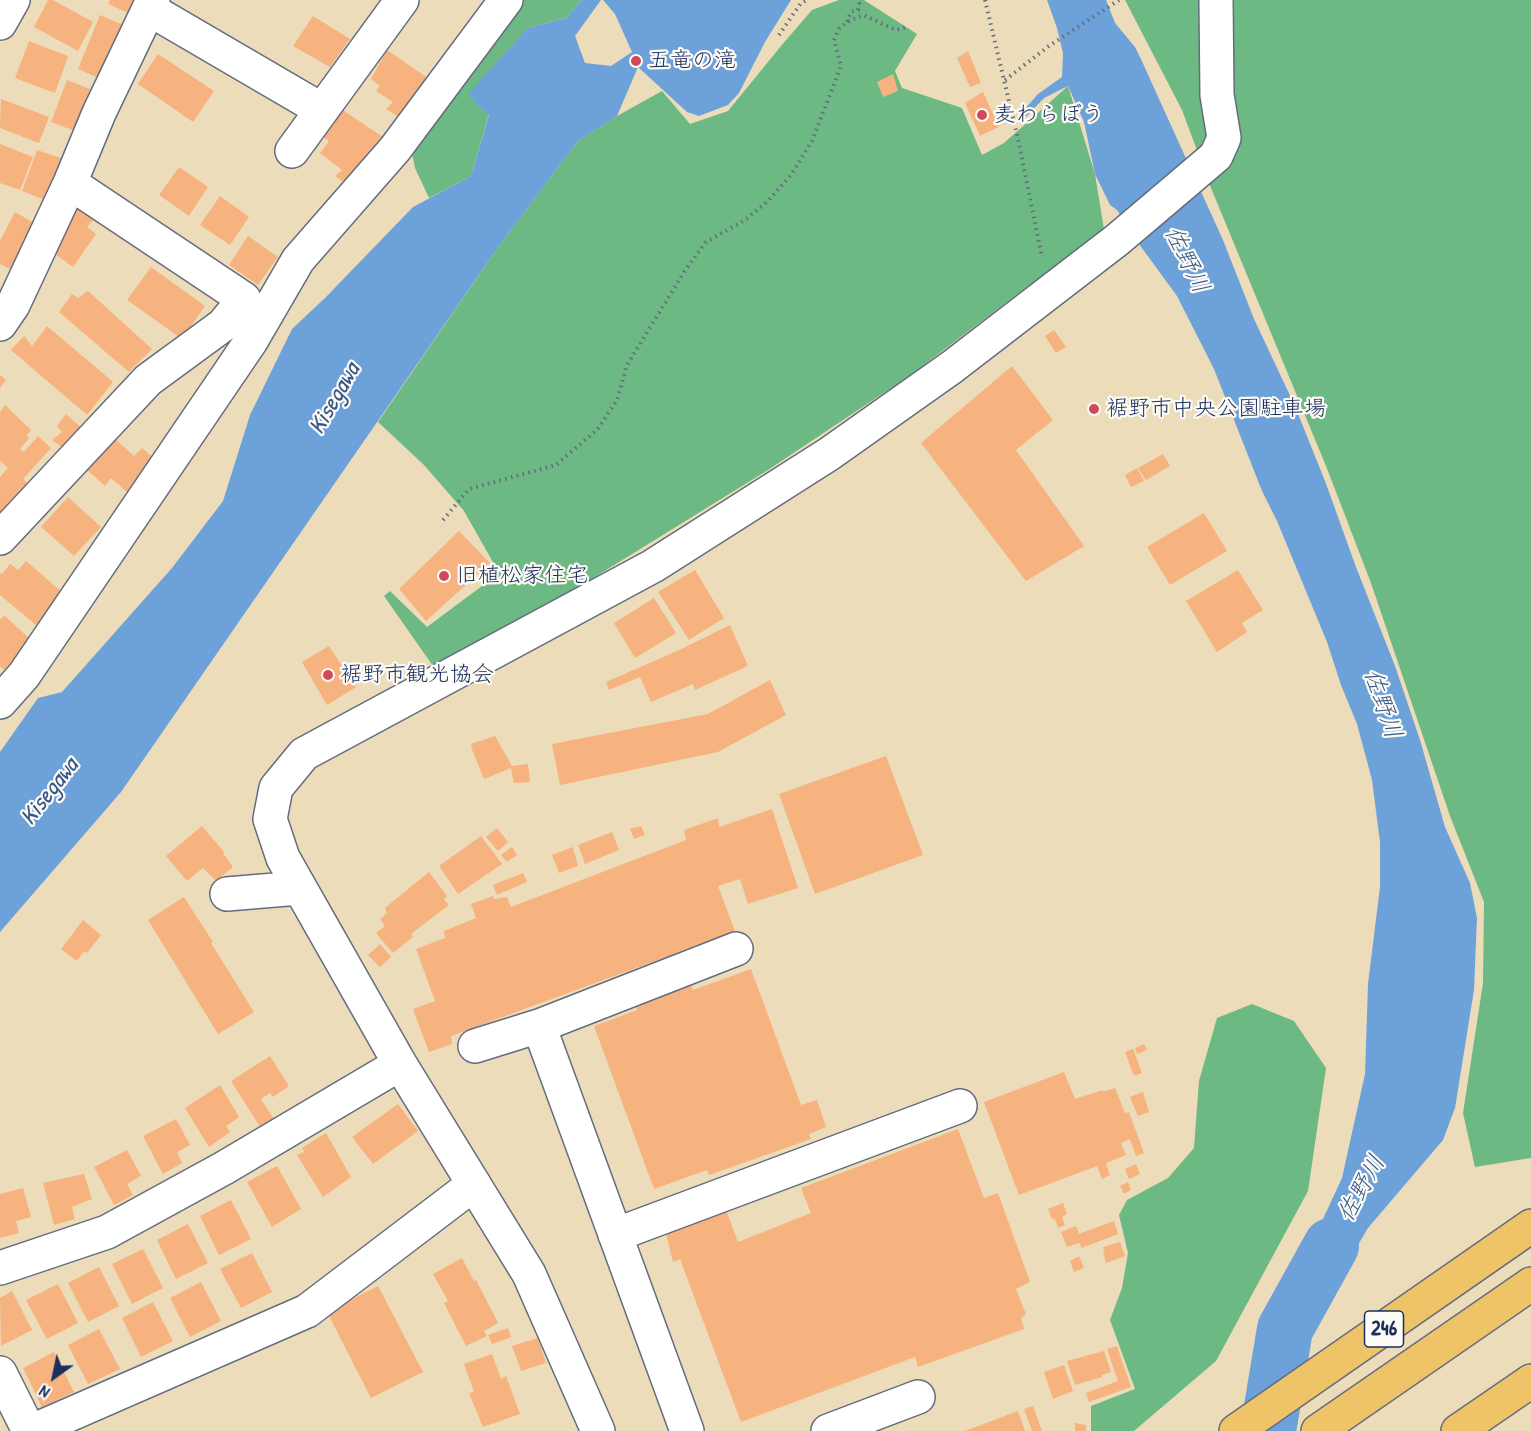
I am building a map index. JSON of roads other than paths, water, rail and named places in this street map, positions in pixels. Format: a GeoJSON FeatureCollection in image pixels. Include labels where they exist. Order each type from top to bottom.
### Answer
{"type":"FeatureCollection","features":[{"type":"Feature","properties":{"kind":"highway","name":"246"},"geometry":{"type":"LineString","coordinates":[[1236,1431],[1531,1226]]}},
{"type":"Feature","properties":{"kind":"highway","name":"246"},"geometry":{"type":"LineString","coordinates":[[1318,1431],[1531,1284]]}},
{"type":"Feature","properties":{"kind":"highway"},"geometry":{"type":"LineString","coordinates":[[1458,1431],[1525,1385]]}},
{"type":"Feature","properties":{"kind":"street"},"geometry":{"type":"LineString","coordinates":[[0,23],[13,0]]}},
{"type":"Feature","properties":{"kind":"street"},"geometry":{"type":"LineString","coordinates":[[292,151],[402,0]]}},
{"type":"Feature","properties":{"kind":"street"},"geometry":{"type":"LineString","coordinates":[[0,702],[24,675],[251,341],[297,260],[395,149],[506,0]]}},
{"type":"Feature","properties":{"kind":"street"},"geometry":{"type":"LineString","coordinates":[[598,1431],[529,1274],[400,1064],[283,858],[270,819],[276,788],[304,754],[653,566],[829,454],[952,367],[1117,240],[1216,156],[1224,138],[1217,95],[1216,0]]}},
{"type":"Feature","properties":{"kind":"street"},"geometry":{"type":"LineString","coordinates":[[0,324],[13,305],[70,183],[99,113],[151,5],[322,110]]}},
{"type":"Feature","properties":{"kind":"street"},"geometry":{"type":"LineString","coordinates":[[70,183],[244,299]]}},
{"type":"Feature","properties":{"kind":"street"},"geometry":{"type":"LineString","coordinates":[[0,538],[148,380],[223,325],[244,299],[284,285]]}},
{"type":"Feature","properties":{"kind":"street"},"geometry":{"type":"LineString","coordinates":[[227,894],[299,888]]}},
{"type":"Feature","properties":{"kind":"street"},"geometry":{"type":"LineString","coordinates":[[475,1046],[539,1026],[736,950]]}},
{"type":"Feature","properties":{"kind":"street"},"geometry":{"type":"LineString","coordinates":[[539,1026],[687,1431]]}},
{"type":"Feature","properties":{"kind":"street"},"geometry":{"type":"LineString","coordinates":[[0,1268],[107,1232],[224,1168],[400,1064]]}},
{"type":"Feature","properties":{"kind":"street"},"geometry":{"type":"LineString","coordinates":[[615,1235],[960,1106]]}},
{"type":"Feature","properties":{"kind":"street"},"geometry":{"type":"LineString","coordinates":[[0,1373],[31,1431],[306,1311],[474,1184]]}},
{"type":"Feature","properties":{"kind":"street"},"geometry":{"type":"LineString","coordinates":[[828,1431],[918,1397]]}},
{"type":"Feature","properties":{"kind":"water","name":"Kisegawa"},"geometry":{"type":"Polygon","coordinates":[[[582,0],[601,0],[575,36],[585,63],[611,66],[632,52],[615,14],[603,0],[791,0],[765,42],[739,93],[728,105],[699,116],[687,112],[638,67],[617,116],[578,141],[499,246],[121,792],[0,932],[0,752],[38,698],[62,692],[172,568],[223,501],[250,415],[292,329],[413,207],[471,176],[489,115],[476,104],[469,93],[528,28],[566,18],[582,0]]]}},
{"type":"Feature","properties":{"kind":"water"},"geometry":{"type":"Polygon","coordinates":[[[1047,0],[1106,0],[1115,23],[1135,47],[1140,57],[1223,240],[1254,319],[1294,404],[1325,481],[1395,666],[1420,740],[1445,827],[1470,883],[1477,918],[1474,990],[1455,1108],[1443,1140],[1368,1228],[1342,1272],[1329,1281],[1305,1318],[1280,1308],[1342,1178],[1365,1074],[1368,984],[1380,887],[1380,842],[1372,780],[1357,724],[1327,642],[1277,521],[1262,491],[1214,369],[1177,296],[1117,210],[1110,205],[1095,174],[1084,122],[1068,86],[1044,98],[1021,122],[1017,118],[1038,94],[1062,77],[1063,53],[1047,0]]]}},
{"type":"Feature","properties":{"kind":"waterway","name":"佐野川"},"geometry":{"type":"LineString","coordinates":[[1268,1431],[1285,1329],[1331,1246]]}},
{"type":"Feature","properties":{"kind":"place","name":"五竜の滝"},"geometry":{"type":"Point","coordinates":[636,61]}},
{"type":"Feature","properties":{"kind":"place","name":"麦わらぼう"},"geometry":{"type":"Point","coordinates":[982,115]}},
{"type":"Feature","properties":{"kind":"place","name":"裾野市中央公園駐車場"},"geometry":{"type":"Point","coordinates":[1094,409]}},
{"type":"Feature","properties":{"kind":"place","name":"旧植松家住宅"},"geometry":{"type":"Point","coordinates":[444,576]}},
{"type":"Feature","properties":{"kind":"place","name":"裾野市観光協会"},"geometry":{"type":"Point","coordinates":[328,675]}}]}
